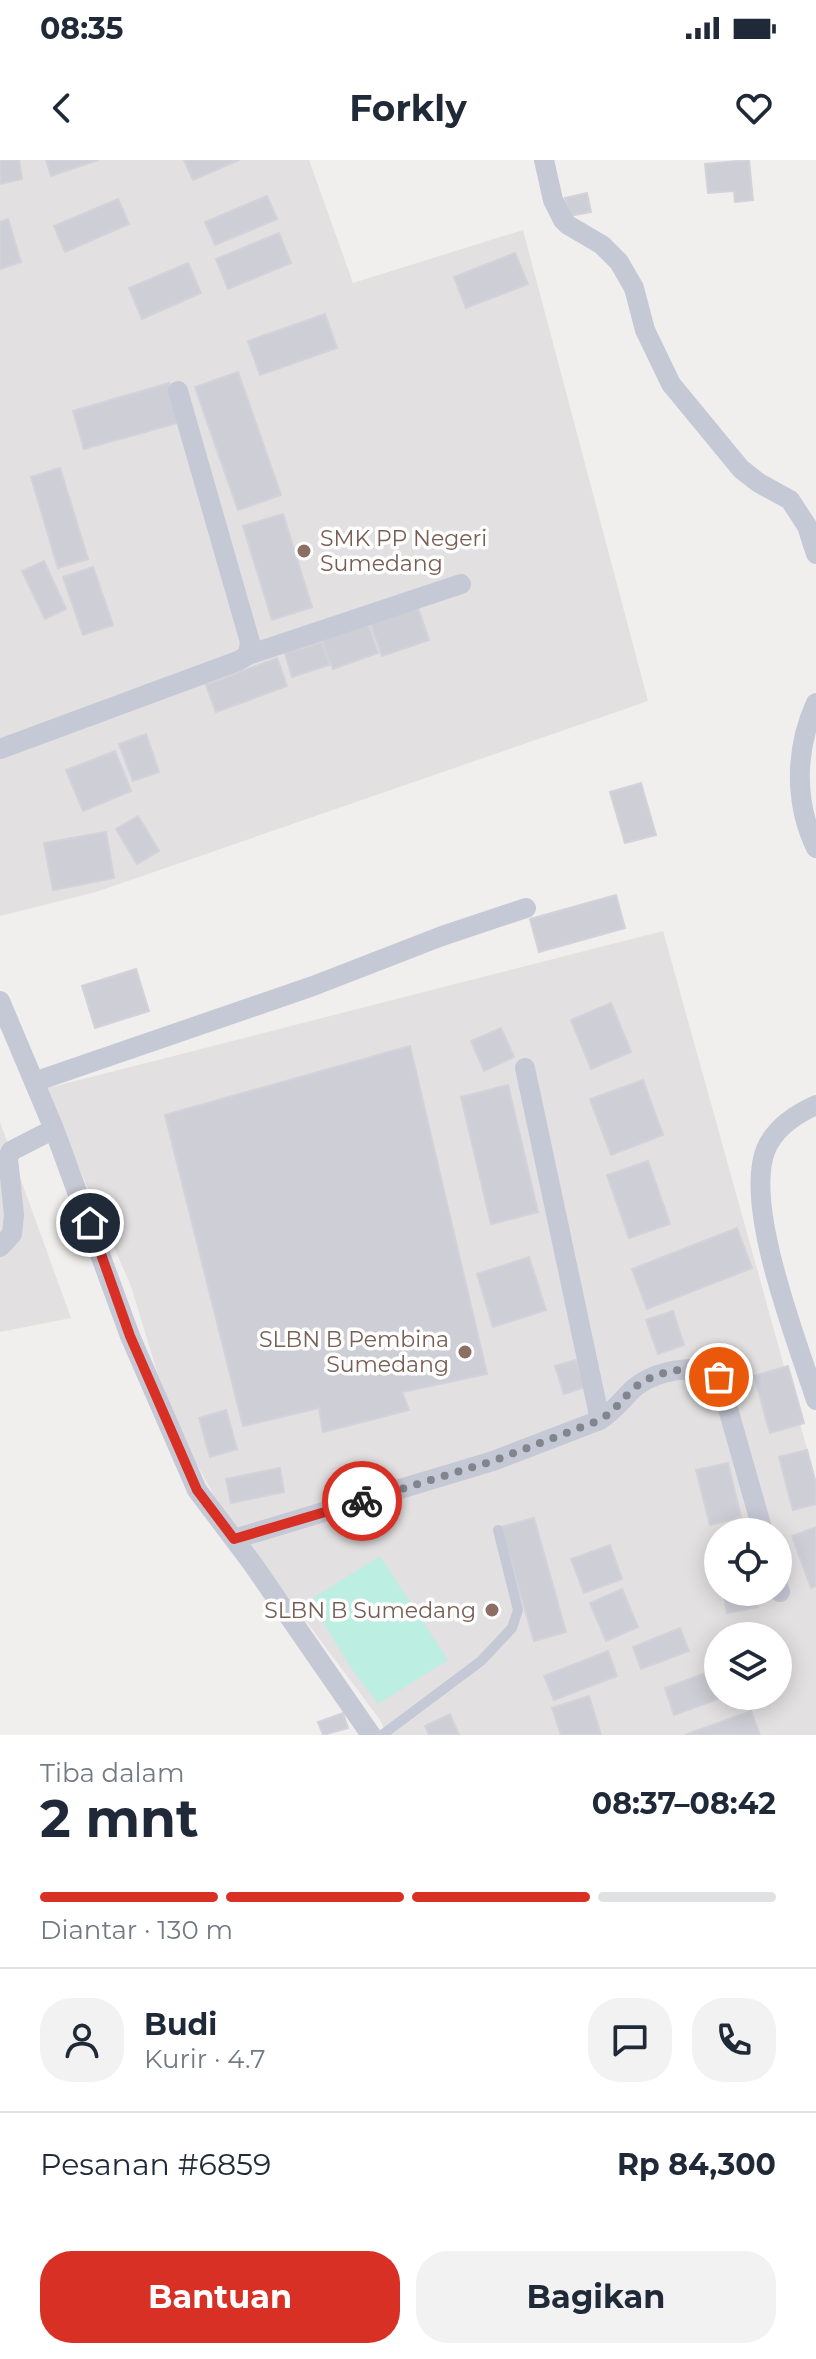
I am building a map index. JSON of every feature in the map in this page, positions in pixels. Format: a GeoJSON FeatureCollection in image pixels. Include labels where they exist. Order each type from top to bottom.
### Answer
{"type":"FeatureCollection","features":[{"type":"Feature","properties":{"kind":"street"},"geometry":{"type":"LineString","coordinates":[[544,160],[553,200],[563,220],[602,245],[619,262],[634,288],[645,330],[671,384],[741,469],[790,500],[807,526],[816,554]]}},
{"type":"Feature","properties":{"kind":"street"},"geometry":{"type":"LineString","coordinates":[[178,391],[250,642],[248,655]]}},
{"type":"Feature","properties":{"kind":"street"},"geometry":{"type":"LineString","coordinates":[[0,749],[248,655],[461,584]]}},
{"type":"Feature","properties":{"kind":"street"},"geometry":{"type":"LineString","coordinates":[[816,703],[806,725],[799,781],[803,814],[816,848]]}},
{"type":"Feature","properties":{"kind":"street"},"geometry":{"type":"LineString","coordinates":[[34,1082],[313,986],[442,936],[526,908]]}},
{"type":"Feature","properties":{"kind":"street"},"geometry":{"type":"LineString","coordinates":[[0,1001],[54,1129],[130,1336],[197,1490],[371,1735]]}},
{"type":"Feature","properties":{"kind":"street"},"geometry":{"type":"LineString","coordinates":[[525,1068],[600,1420]]}},
{"type":"Feature","properties":{"kind":"street"},"geometry":{"type":"LineString","coordinates":[[816,1105],[781,1127],[767,1148],[761,1169],[760,1192],[776,1274],[816,1400]]}},
{"type":"Feature","properties":{"kind":"street"},"geometry":{"type":"LineString","coordinates":[[0,1247],[12,1234],[14,1215],[8,1158],[11,1151],[54,1129]]}},
{"type":"Feature","properties":{"kind":"street"},"geometry":{"type":"LineString","coordinates":[[234,1539],[493,1461],[600,1420],[613,1412],[648,1378],[663,1372],[688,1369],[712,1369],[719,1377],[759,1518]]}},
{"type":"Feature","properties":{"kind":"lane"},"geometry":{"type":"LineString","coordinates":[[382,1735],[481,1661],[512,1628],[518,1610],[498,1530]]}},
{"type":"Feature","properties":{"kind":"shaded area","name":"SMK PP Negeri Sumedang"},"geometry":{"type":"Polygon","coordinates":[[[0,160],[309,160],[353,283],[523,230],[648,701],[96,892],[0,916],[0,160]]]}},
{"type":"Feature","properties":{"kind":"shaded area","name":"SLBN B Pembina Sumedang"},"geometry":{"type":"Polygon","coordinates":[[[663,931],[816,1481],[816,1735],[387,1735],[380,1720],[220,1506],[171,1418],[131,1286],[44,1089],[663,931]]]}},
{"type":"Feature","properties":{"kind":"shaded area"},"geometry":{"type":"Polygon","coordinates":[[[0,1122],[71,1318],[0,1332],[0,1122]]]}},
{"type":"Feature","properties":{"kind":"green space"},"geometry":{"type":"Polygon","coordinates":[[[380,1556],[448,1660],[378,1704],[349,1665],[310,1600],[380,1556]]]}},
{"type":"Feature","properties":{"kind":"building"},"geometry":{"type":"Polygon","coordinates":[[[0,160],[19,160],[22,179],[0,184],[0,160]]]}},
{"type":"Feature","properties":{"kind":"building"},"geometry":{"type":"Polygon","coordinates":[[[46,160],[98,160],[51,176],[46,160]]]}},
{"type":"Feature","properties":{"kind":"building"},"geometry":{"type":"Polygon","coordinates":[[[184,160],[239,160],[193,180],[184,160]]]}},
{"type":"Feature","properties":{"kind":"building"},"geometry":{"type":"Polygon","coordinates":[[[749,160],[753,200],[735,202],[734,191],[708,193],[705,164],[749,160]]]}},
{"type":"Feature","properties":{"kind":"building"},"geometry":{"type":"Polygon","coordinates":[[[587,193],[591,212],[569,216],[565,198],[587,193]]]}},
{"type":"Feature","properties":{"kind":"building"},"geometry":{"type":"Polygon","coordinates":[[[267,196],[277,219],[215,245],[205,222],[267,196]]]}},
{"type":"Feature","properties":{"kind":"building"},"geometry":{"type":"Polygon","coordinates":[[[118,199],[129,224],[65,252],[54,226],[118,199]]]}},
{"type":"Feature","properties":{"kind":"building"},"geometry":{"type":"Polygon","coordinates":[[[8,219],[21,262],[0,269],[0,222],[8,219]]]}},
{"type":"Feature","properties":{"kind":"building"},"geometry":{"type":"Polygon","coordinates":[[[279,233],[291,263],[228,289],[216,259],[279,233]]]}},
{"type":"Feature","properties":{"kind":"building"},"geometry":{"type":"Polygon","coordinates":[[[515,253],[528,284],[466,308],[454,277],[515,253]]]}},
{"type":"Feature","properties":{"kind":"building"},"geometry":{"type":"Polygon","coordinates":[[[188,263],[201,293],[142,319],[129,288],[188,263]]]}},
{"type":"Feature","properties":{"kind":"building"},"geometry":{"type":"Polygon","coordinates":[[[325,314],[337,348],[260,375],[248,341],[325,314]]]}},
{"type":"Feature","properties":{"kind":"building"},"geometry":{"type":"Polygon","coordinates":[[[238,372],[281,495],[238,510],[195,387],[238,372]]]}},
{"type":"Feature","properties":{"kind":"building"},"geometry":{"type":"Polygon","coordinates":[[[169,383],[181,422],[84,449],[73,411],[169,383]]]}},
{"type":"Feature","properties":{"kind":"building"},"geometry":{"type":"Polygon","coordinates":[[[60,468],[88,559],[58,568],[31,477],[60,468]]]}},
{"type":"Feature","properties":{"kind":"building"},"geometry":{"type":"Polygon","coordinates":[[[283,514],[312,607],[272,620],[243,526],[283,514]]]}},
{"type":"Feature","properties":{"kind":"building"},"geometry":{"type":"Polygon","coordinates":[[[44,561],[66,609],[45,619],[22,571],[44,561]]]}},
{"type":"Feature","properties":{"kind":"building"},"geometry":{"type":"Polygon","coordinates":[[[93,567],[113,625],[83,635],[63,577],[93,567]]]}},
{"type":"Feature","properties":{"kind":"building"},"geometry":{"type":"Polygon","coordinates":[[[417,605],[429,640],[382,656],[370,622],[417,605]]]}},
{"type":"Feature","properties":{"kind":"building"},"geometry":{"type":"Polygon","coordinates":[[[367,621],[378,653],[333,669],[321,637],[367,621]]]}},
{"type":"Feature","properties":{"kind":"building"},"geometry":{"type":"Polygon","coordinates":[[[322,642],[329,665],[292,677],[285,653],[322,642]]]}},
{"type":"Feature","properties":{"kind":"building"},"geometry":{"type":"Polygon","coordinates":[[[277,658],[287,686],[216,712],[206,685],[277,658]]]}},
{"type":"Feature","properties":{"kind":"building"},"geometry":{"type":"Polygon","coordinates":[[[146,734],[159,772],[133,781],[119,744],[146,734]]]}},
{"type":"Feature","properties":{"kind":"building"},"geometry":{"type":"Polygon","coordinates":[[[115,751],[131,791],[83,811],[66,770],[115,751]]]}},
{"type":"Feature","properties":{"kind":"building"},"geometry":{"type":"Polygon","coordinates":[[[641,783],[656,835],[625,843],[610,792],[641,783]]]}},
{"type":"Feature","properties":{"kind":"building"},"geometry":{"type":"Polygon","coordinates":[[[138,816],[159,851],[137,864],[116,829],[138,816]]]}},
{"type":"Feature","properties":{"kind":"building"},"geometry":{"type":"Polygon","coordinates":[[[106,832],[114,878],[53,890],[44,843],[106,832]]]}},
{"type":"Feature","properties":{"kind":"building"},"geometry":{"type":"Polygon","coordinates":[[[616,895],[625,928],[539,952],[530,919],[616,895]]]}},
{"type":"Feature","properties":{"kind":"building"},"geometry":{"type":"Polygon","coordinates":[[[136,969],[149,1011],[95,1028],[82,986],[136,969]]]}},
{"type":"Feature","properties":{"kind":"building"},"geometry":{"type":"Polygon","coordinates":[[[611,1003],[631,1052],[591,1069],[571,1020],[611,1003]]]}},
{"type":"Feature","properties":{"kind":"building"},"geometry":{"type":"Polygon","coordinates":[[[501,1028],[514,1057],[484,1071],[471,1041],[501,1028]]]}},
{"type":"Feature","properties":{"kind":"building"},"geometry":{"type":"Polygon","coordinates":[[[410,1046],[487,1374],[402,1392],[409,1410],[323,1432],[319,1408],[243,1426],[165,1115],[410,1046]]]}},
{"type":"Feature","properties":{"kind":"building"},"geometry":{"type":"Polygon","coordinates":[[[643,1080],[663,1135],[611,1155],[590,1099],[643,1080]]]}},
{"type":"Feature","properties":{"kind":"building"},"geometry":{"type":"Polygon","coordinates":[[[508,1085],[538,1212],[491,1224],[461,1097],[508,1085]]]}},
{"type":"Feature","properties":{"kind":"building"},"geometry":{"type":"Polygon","coordinates":[[[648,1161],[670,1224],[629,1238],[607,1175],[648,1161]]]}},
{"type":"Feature","properties":{"kind":"building"},"geometry":{"type":"Polygon","coordinates":[[[737,1228],[752,1268],[647,1309],[632,1269],[737,1228]]]}},
{"type":"Feature","properties":{"kind":"building"},"geometry":{"type":"Polygon","coordinates":[[[529,1257],[546,1310],[493,1327],[477,1274],[529,1257]]]}},
{"type":"Feature","properties":{"kind":"building"},"geometry":{"type":"Polygon","coordinates":[[[673,1311],[684,1345],[658,1354],[646,1320],[673,1311]]]}},
{"type":"Feature","properties":{"kind":"building"},"geometry":{"type":"Polygon","coordinates":[[[576,1360],[585,1387],[564,1394],[555,1366],[576,1360]]]}},
{"type":"Feature","properties":{"kind":"building"},"geometry":{"type":"Polygon","coordinates":[[[788,1366],[804,1423],[770,1433],[754,1376],[788,1366]]]}},
{"type":"Feature","properties":{"kind":"building"},"geometry":{"type":"Polygon","coordinates":[[[226,1410],[237,1449],[210,1457],[199,1418],[226,1410]]]}},
{"type":"Feature","properties":{"kind":"building"},"geometry":{"type":"Polygon","coordinates":[[[807,1450],[816,1484],[816,1504],[793,1510],[779,1457],[807,1450]]]}},
{"type":"Feature","properties":{"kind":"building"},"geometry":{"type":"Polygon","coordinates":[[[728,1463],[741,1517],[708,1518],[696,1470],[728,1463]]]}},
{"type":"Feature","properties":{"kind":"building"},"geometry":{"type":"Polygon","coordinates":[[[280,1468],[284,1492],[231,1503],[226,1479],[280,1468]]]}},
{"type":"Feature","properties":{"kind":"building"},"geometry":{"type":"Polygon","coordinates":[[[534,1518],[566,1632],[534,1641],[501,1527],[534,1518]]]}},
{"type":"Feature","properties":{"kind":"building"},"geometry":{"type":"Polygon","coordinates":[[[816,1527],[816,1586],[811,1588],[792,1536],[816,1527]]]}},
{"type":"Feature","properties":{"kind":"building"},"geometry":{"type":"Polygon","coordinates":[[[610,1545],[622,1579],[584,1593],[571,1559],[610,1545]]]}},
{"type":"Feature","properties":{"kind":"building"},"geometry":{"type":"Polygon","coordinates":[[[622,1589],[638,1627],[606,1641],[590,1603],[622,1589]]]}},
{"type":"Feature","properties":{"kind":"building"},"geometry":{"type":"Polygon","coordinates":[[[726,1606],[758,1606],[758,1607],[727,1613],[726,1606]]]}},
{"type":"Feature","properties":{"kind":"building"},"geometry":{"type":"Polygon","coordinates":[[[680,1628],[689,1651],[641,1669],[633,1647],[680,1628]]]}},
{"type":"Feature","properties":{"kind":"building"},"geometry":{"type":"Polygon","coordinates":[[[608,1651],[617,1676],[554,1700],[544,1676],[608,1651]]]}},
{"type":"Feature","properties":{"kind":"building"},"geometry":{"type":"Polygon","coordinates":[[[704,1673],[704,1704],[674,1715],[665,1688],[704,1673]]]}},
{"type":"Feature","properties":{"kind":"building"},"geometry":{"type":"Polygon","coordinates":[[[589,1696],[601,1735],[561,1735],[552,1708],[589,1696]]]}},
{"type":"Feature","properties":{"kind":"building"},"geometry":{"type":"Polygon","coordinates":[[[751,1711],[760,1735],[685,1735],[751,1711]]]}},
{"type":"Feature","properties":{"kind":"building"},"geometry":{"type":"Polygon","coordinates":[[[343,1713],[348,1728],[323,1735],[318,1722],[343,1713]]]}},
{"type":"Feature","properties":{"kind":"building"},"geometry":{"type":"Polygon","coordinates":[[[450,1714],[459,1735],[429,1735],[425,1726],[450,1714]]]}},
{"type":"Feature","properties":{"kind":"way so far"},"geometry":{"type":"LineString","coordinates":[[362,1501],[493,1461],[600,1420],[613,1412],[648,1378],[663,1372],[706,1368],[712,1369],[719,1377]]}},
{"type":"Feature","properties":{"kind":"place","name":"SMK PP Negeri Sumedang"},"geometry":{"type":"Point","coordinates":[304,551]}},
{"type":"Feature","properties":{"kind":"place","name":"SLBN B Pembina Sumedang"},"geometry":{"type":"Point","coordinates":[465,1352]}},
{"type":"Feature","properties":{"kind":"place","name":"SLBN B Sumedang"},"geometry":{"type":"Point","coordinates":[492,1610]}},
{"type":"Feature","properties":{"kind":"route"},"geometry":{"type":"LineString","coordinates":[[90,1223],[130,1336],[197,1490],[234,1539],[362,1501]]}}]}
